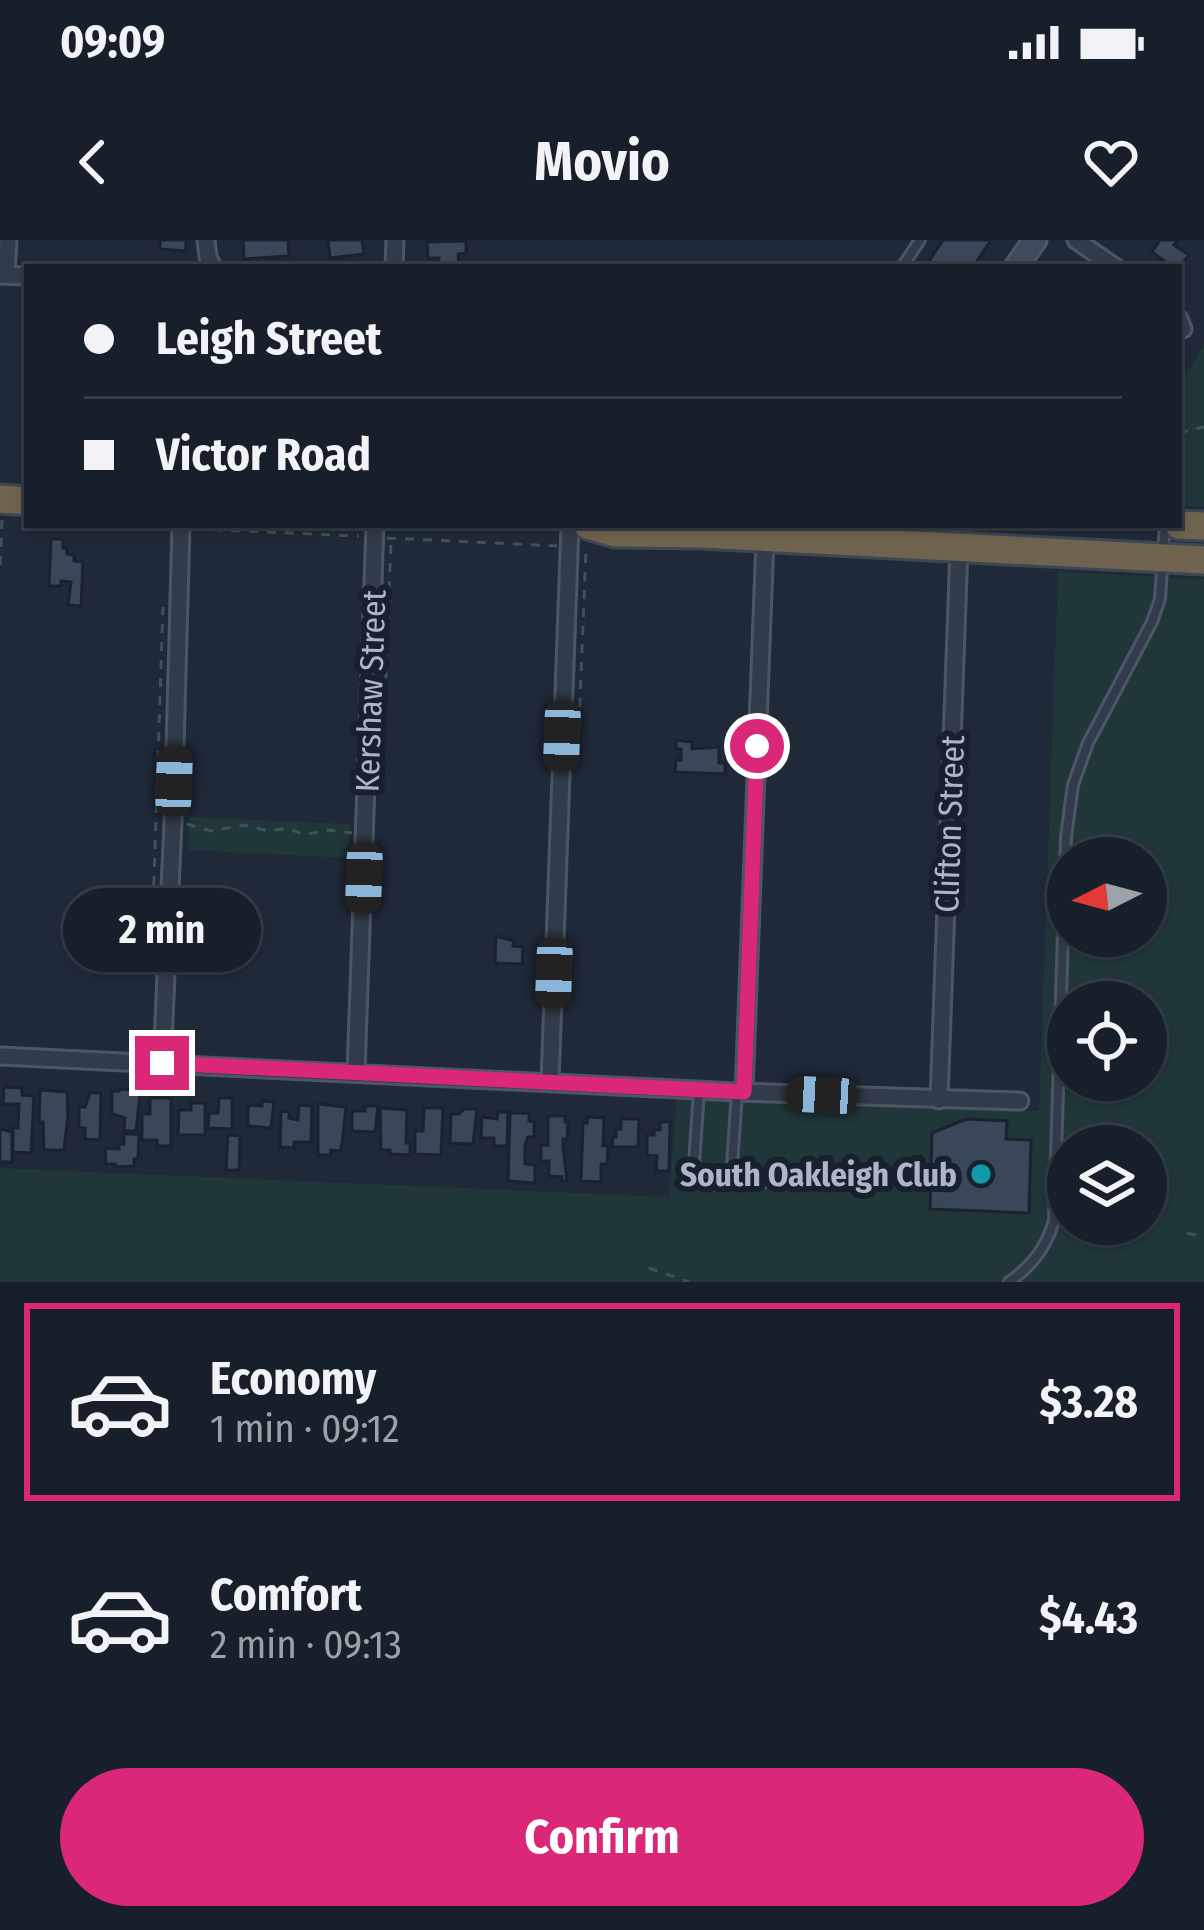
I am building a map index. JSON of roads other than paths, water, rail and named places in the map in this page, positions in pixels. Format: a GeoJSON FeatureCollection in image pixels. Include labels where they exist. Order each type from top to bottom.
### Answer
{"type":"FeatureCollection","features":[{"type":"Feature","properties":{"kind":"highway"},"geometry":{"type":"LineString","coordinates":[[579,536],[615,532],[765,539],[868,535],[959,548],[1204,560]]}},
{"type":"Feature","properties":{"kind":"street"},"geometry":{"type":"LineString","coordinates":[[3,275],[8,240]]}},
{"type":"Feature","properties":{"kind":"street"},"geometry":{"type":"LineString","coordinates":[[1076,240],[1111,264]]}},
{"type":"Feature","properties":{"kind":"street"},"geometry":{"type":"LineString","coordinates":[[162,1063],[181,528]]}},
{"type":"Feature","properties":{"kind":"street","name":"Kershaw Street"},"geometry":{"type":"LineString","coordinates":[[356,1073],[375,531]]}},
{"type":"Feature","properties":{"kind":"street"},"geometry":{"type":"LineString","coordinates":[[550,1082],[579,536]]}},
{"type":"Feature","properties":{"kind":"street"},"geometry":{"type":"LineString","coordinates":[[740,1092],[765,539]]}},
{"type":"Feature","properties":{"kind":"street","name":"Clifton Street"},"geometry":{"type":"LineString","coordinates":[[939,1100],[959,548]]}},
{"type":"Feature","properties":{"kind":"street"},"geometry":{"type":"LineString","coordinates":[[0,1056],[1020,1101]]}},
{"type":"Feature","properties":{"kind":"lane"},"geometry":{"type":"LineString","coordinates":[[1009,1282],[1034,1262],[1054,1220],[1066,837],[1073,785],[1088,743],[1153,622],[1160,598],[1165,528]]}},
{"type":"Feature","properties":{"kind":"lane"},"geometry":{"type":"LineString","coordinates":[[699,1090],[693,1178],[830,1185]]}},
{"type":"Feature","properties":{"kind":"lane"},"geometry":{"type":"LineString","coordinates":[[731,1180],[740,1092]]}},
{"type":"Feature","properties":{"kind":"place","name":"South Oakleigh Club"},"geometry":{"type":"Point","coordinates":[981,1174]}}]}
